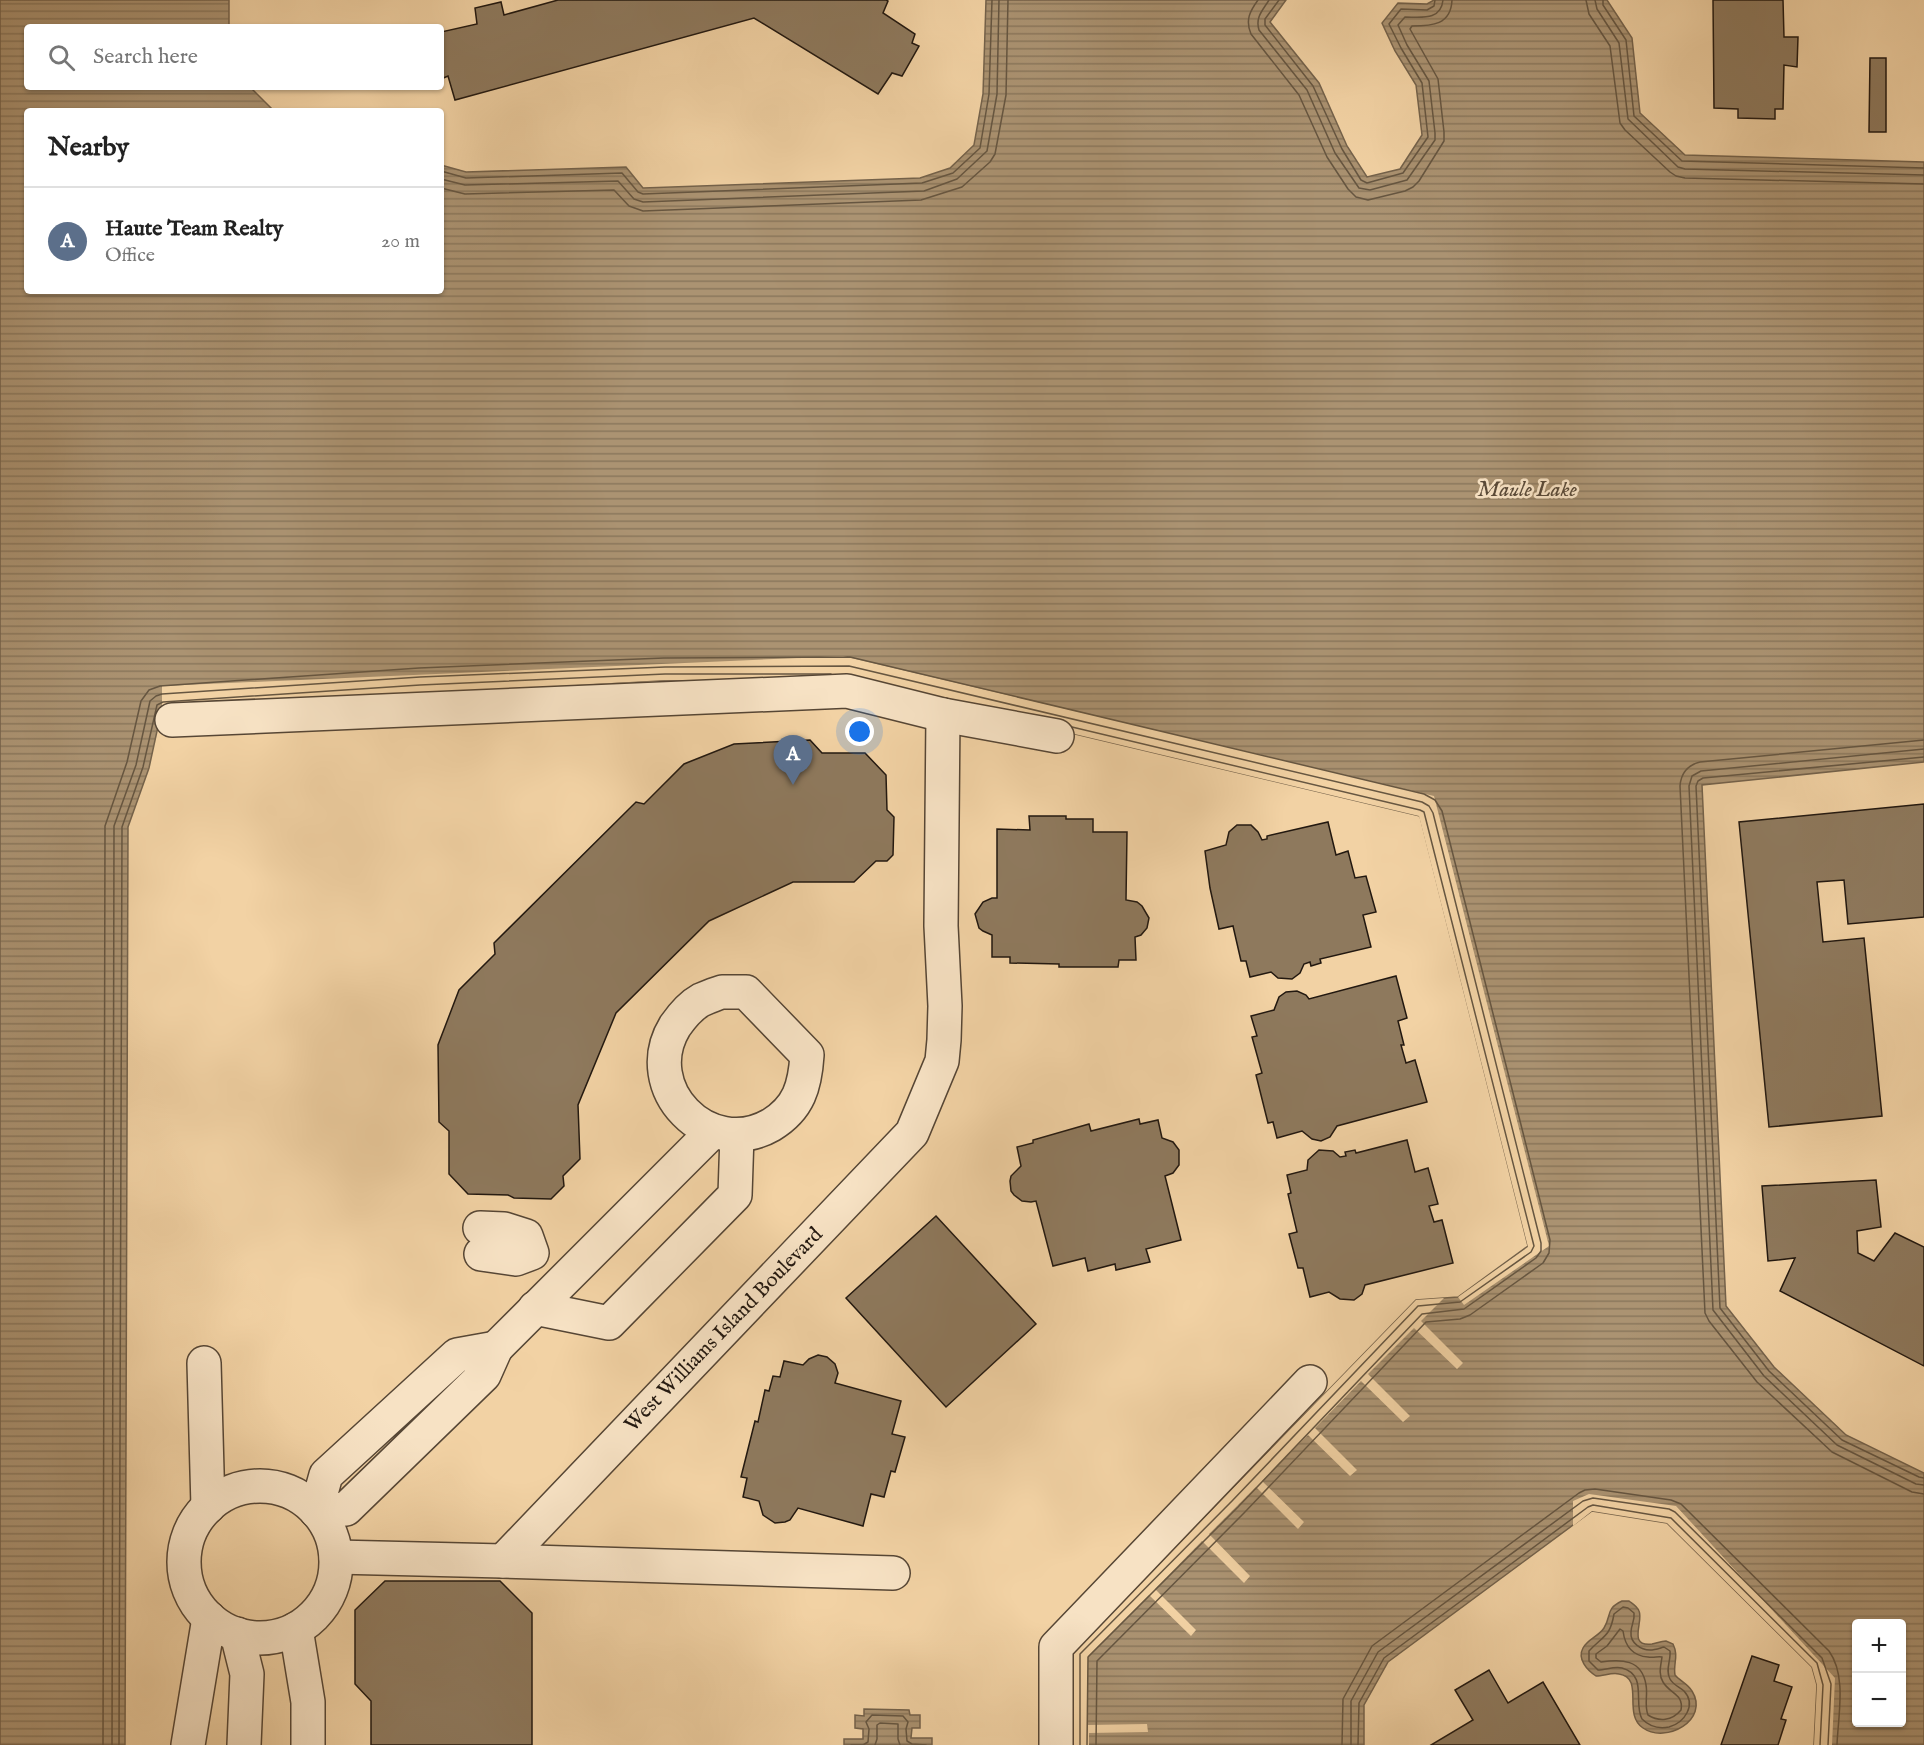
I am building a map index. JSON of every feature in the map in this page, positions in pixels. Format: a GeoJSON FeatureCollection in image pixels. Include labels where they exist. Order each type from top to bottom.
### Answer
{"type":"FeatureCollection","features":[{"type":"Feature","properties":{"kind":"street"},"geometry":{"type":"LineString","coordinates":[[172,720],[848,691],[943,715],[1057,736]]}},
{"type":"Feature","properties":{"kind":"street","name":"West Williams Island Boulevard"},"geometry":{"type":"LineString","coordinates":[[503,1561],[912,1133],[942,1061],[945,1006],[941,926],[943,715]]}},
{"type":"Feature","properties":{"kind":"street"},"geometry":{"type":"LineString","coordinates":[[316,1510],[346,1509],[484,1376],[496,1348],[564,1279],[725,1133],[760,1131],[781,1119],[796,1101],[806,1079],[807,1055],[746,992],[722,992],[700,1000],[682,1015],[670,1035],[664,1058],[666,1082],[676,1104],[693,1121],[725,1133]]}},
{"type":"Feature","properties":{"kind":"street"},"geometry":{"type":"LineString","coordinates":[[536,1308],[609,1323],[735,1195],[725,1133]]}},
{"type":"Feature","properties":{"kind":"street"},"geometry":{"type":"LineString","coordinates":[[481,1241],[516,1259],[532,1253],[564,1279]]}},
{"type":"Feature","properties":{"kind":"street"},"geometry":{"type":"LineString","coordinates":[[204,1363],[208,1507]]}},
{"type":"Feature","properties":{"kind":"street"},"geometry":{"type":"LineString","coordinates":[[1056,1745],[1056,1647],[1310,1382]]}},
{"type":"Feature","properties":{"kind":"street"},"geometry":{"type":"LineString","coordinates":[[250,1486],[275,1487],[297,1496],[316,1510],[330,1533],[336,1557],[333,1583],[322,1606],[304,1625],[280,1636],[255,1638],[230,1632],[209,1618],[193,1597],[185,1574],[185,1550],[193,1527],[208,1507],[228,1493],[250,1486]]}},
{"type":"Feature","properties":{"kind":"street"},"geometry":{"type":"LineString","coordinates":[[336,1557],[893,1572]]}},
{"type":"Feature","properties":{"kind":"street"},"geometry":{"type":"LineString","coordinates":[[188,1745],[209,1618]]}},
{"type":"Feature","properties":{"kind":"street"},"geometry":{"type":"LineString","coordinates":[[296,1629],[308,1702],[308,1745]]}},
{"type":"Feature","properties":{"kind":"street"},"geometry":{"type":"LineString","coordinates":[[237,1634],[247,1674],[244,1745]]}},
{"type":"Feature","properties":{"kind":"water","name":"Maule Lake"},"geometry":{"type":"Polygon","coordinates":[[[0,0],[229,0],[229,24],[24,24],[24,90],[253,90],[271,108],[24,108],[24,294],[444,294],[444,166],[466,172],[626,167],[643,188],[920,178],[950,168],[974,145],[983,94],[986,0],[1286,0],[1270,22],[1319,83],[1347,146],[1367,177],[1400,169],[1422,135],[1416,85],[1395,51],[1382,23],[1398,3],[1427,4],[1434,0],[1607,0],[1632,38],[1640,113],[1685,155],[1924,162],[1924,762],[1702,785],[1726,1306],[1774,1367],[1846,1435],[1924,1473],[1924,1745],[1814,1745],[1817,1685],[1812,1667],[1667,1523],[1592,1511],[1388,1662],[1364,1705],[1364,1745],[1074,1745],[1073,1653],[1416,1300],[1458,1297],[1528,1246],[1420,816],[848,680],[665,680],[421,691],[162,708],[149,768],[128,827],[125,1745],[0,1745],[0,0]]]}},
{"type":"Feature","properties":{"kind":"water"},"geometry":{"type":"Polygon","coordinates":[[[1622,1601],[1629,1601],[1639,1611],[1638,1638],[1640,1642],[1652,1644],[1666,1641],[1673,1644],[1676,1652],[1675,1675],[1692,1691],[1696,1702],[1695,1711],[1690,1720],[1673,1731],[1652,1732],[1643,1728],[1637,1722],[1634,1714],[1631,1682],[1627,1677],[1616,1674],[1596,1676],[1582,1660],[1583,1648],[1602,1631],[1613,1607],[1622,1601]]]}},
{"type":"Feature","properties":{"kind":"water"},"geometry":{"type":"Polygon","coordinates":[[[864,1709],[909,1710],[910,1715],[920,1715],[920,1728],[912,1728],[911,1738],[932,1738],[932,1745],[844,1745],[844,1739],[863,1739],[863,1729],[855,1728],[855,1715],[864,1716],[864,1709]]]}},
{"type":"Feature","properties":{"kind":"pier"},"geometry":{"type":"Polygon","coordinates":[[[843,656],[1434,796],[1549,1246],[1464,1305],[1458,1297],[1528,1247],[1419,816],[848,680],[665,680],[162,708],[162,686],[843,656]]]}},
{"type":"Feature","properties":{"kind":"pier"},"geometry":{"type":"Polygon","coordinates":[[[1444,1298],[1421,1321],[1463,1363],[1457,1369],[1414,1328],[1368,1374],[1410,1416],[1403,1422],[1361,1381],[1315,1428],[1357,1470],[1350,1476],[1308,1435],[1262,1481],[1304,1522],[1298,1529],[1256,1487],[1209,1534],[1250,1576],[1244,1583],[1202,1541],[1155,1589],[1196,1630],[1191,1636],[1149,1595],[1088,1656],[1088,1725],[1147,1724],[1148,1732],[1089,1733],[1089,1745],[1074,1745],[1073,1653],[1416,1300],[1444,1298]]]}},
{"type":"Feature","properties":{"kind":"pier"},"geometry":{"type":"Polygon","coordinates":[[[1589,1494],[1676,1506],[1835,1678],[1832,1745],[1814,1745],[1817,1685],[1812,1667],[1667,1523],[1592,1511],[1573,1526],[1573,1501],[1589,1494]]]}},
{"type":"Feature","properties":{"kind":"building"},"geometry":{"type":"Polygon","coordinates":[[[558,0],[886,0],[888,1],[883,13],[915,34],[912,43],[919,46],[902,76],[892,73],[878,94],[754,18],[455,100],[448,76],[444,78],[444,31],[477,24],[475,8],[501,2],[504,15],[558,0]]]}},
{"type":"Feature","properties":{"kind":"building"},"geometry":{"type":"Polygon","coordinates":[[[1713,0],[1783,0],[1784,37],[1798,37],[1797,67],[1784,65],[1783,109],[1775,109],[1775,119],[1738,118],[1738,109],[1714,108],[1713,0]]]}},
{"type":"Feature","properties":{"kind":"building"},"geometry":{"type":"Polygon","coordinates":[[[1870,58],[1886,58],[1886,132],[1869,132],[1870,58]]]}},
{"type":"Feature","properties":{"kind":"building"},"geometry":{"type":"Polygon","coordinates":[[[810,740],[822,753],[865,753],[886,775],[887,810],[894,817],[893,855],[887,861],[876,861],[854,882],[793,882],[709,921],[616,1013],[578,1105],[580,1159],[563,1176],[564,1186],[551,1199],[468,1194],[449,1174],[449,1131],[439,1122],[438,1045],[459,990],[495,954],[494,943],[636,802],[644,804],[684,764],[734,744],[810,740]]]}},
{"type":"Feature","properties":{"kind":"building"},"geometry":{"type":"Polygon","coordinates":[[[1924,804],[1924,917],[1848,924],[1844,880],[1817,882],[1823,942],[1864,938],[1882,1116],[1769,1127],[1739,822],[1924,804]]]}},
{"type":"Feature","properties":{"kind":"building"},"geometry":{"type":"Polygon","coordinates":[[[1029,816],[1093,819],[1093,832],[1127,832],[1126,900],[1137,902],[1149,918],[1147,928],[1141,935],[1135,937],[1136,960],[1119,960],[1118,967],[1059,967],[1059,964],[1010,963],[1010,957],[992,957],[992,935],[979,928],[975,914],[983,902],[997,898],[997,829],[1030,830],[1029,816]]]}},
{"type":"Feature","properties":{"kind":"building"},"geometry":{"type":"Polygon","coordinates":[[[1328,822],[1336,855],[1348,851],[1355,878],[1366,876],[1376,912],[1363,915],[1371,947],[1320,959],[1321,963],[1311,966],[1310,962],[1304,964],[1300,973],[1292,979],[1278,978],[1271,972],[1250,977],[1246,961],[1241,961],[1233,926],[1219,929],[1205,851],[1226,845],[1229,832],[1237,825],[1251,825],[1262,840],[1267,839],[1267,836],[1328,822]]]}},
{"type":"Feature","properties":{"kind":"building"},"geometry":{"type":"Polygon","coordinates":[[[1396,976],[1407,1018],[1398,1021],[1404,1045],[1401,1045],[1406,1063],[1415,1060],[1427,1102],[1337,1126],[1330,1137],[1321,1141],[1312,1139],[1302,1131],[1277,1138],[1273,1122],[1268,1123],[1256,1075],[1262,1073],[1252,1037],[1257,1036],[1251,1016],[1274,1010],[1279,997],[1286,992],[1297,991],[1309,999],[1396,976]]]}},
{"type":"Feature","properties":{"kind":"building"},"geometry":{"type":"Polygon","coordinates":[[[1139,1119],[1140,1124],[1158,1120],[1162,1138],[1173,1142],[1179,1150],[1179,1165],[1173,1173],[1165,1176],[1181,1240],[1146,1249],[1150,1262],[1116,1270],[1115,1264],[1088,1271],[1085,1258],[1053,1266],[1036,1201],[1022,1201],[1011,1191],[1011,1176],[1021,1166],[1017,1147],[1089,1124],[1091,1131],[1139,1119]]]}},
{"type":"Feature","properties":{"kind":"building"},"geometry":{"type":"Polygon","coordinates":[[[1407,1140],[1415,1172],[1428,1168],[1438,1204],[1429,1206],[1434,1222],[1442,1220],[1453,1263],[1365,1285],[1362,1294],[1354,1300],[1340,1299],[1329,1292],[1310,1297],[1303,1268],[1298,1268],[1289,1234],[1297,1232],[1288,1194],[1291,1193],[1287,1175],[1307,1170],[1308,1160],[1319,1150],[1333,1151],[1340,1157],[1346,1156],[1345,1152],[1355,1150],[1356,1153],[1407,1140]]]}},
{"type":"Feature","properties":{"kind":"building"},"geometry":{"type":"Polygon","coordinates":[[[1876,1180],[1881,1227],[1857,1231],[1858,1253],[1874,1261],[1895,1233],[1924,1247],[1924,1366],[1780,1291],[1795,1258],[1768,1261],[1762,1186],[1876,1180]]]}},
{"type":"Feature","properties":{"kind":"building"},"geometry":{"type":"Polygon","coordinates":[[[936,1216],[1036,1324],[946,1407],[846,1298],[936,1216]]]}},
{"type":"Feature","properties":{"kind":"building"},"geometry":{"type":"Polygon","coordinates":[[[818,1355],[827,1357],[835,1364],[838,1373],[835,1383],[901,1401],[892,1434],[905,1437],[895,1472],[891,1471],[884,1497],[871,1494],[863,1526],[798,1508],[790,1520],[775,1523],[763,1515],[759,1501],[743,1497],[747,1478],[741,1477],[765,1390],[769,1391],[773,1376],[780,1377],[784,1361],[803,1365],[818,1355]]]}},
{"type":"Feature","properties":{"kind":"building"},"geometry":{"type":"Polygon","coordinates":[[[385,1581],[500,1581],[532,1613],[532,1745],[371,1745],[371,1701],[355,1684],[355,1610],[385,1581]]]}},
{"type":"Feature","properties":{"kind":"building"},"geometry":{"type":"Polygon","coordinates":[[[1752,1656],[1779,1665],[1774,1681],[1792,1687],[1781,1719],[1786,1720],[1778,1745],[1721,1745],[1752,1656]]]}},
{"type":"Feature","properties":{"kind":"building"},"geometry":{"type":"Polygon","coordinates":[[[1489,1670],[1508,1703],[1543,1682],[1580,1745],[1431,1745],[1473,1720],[1455,1690],[1489,1670]]]}},
{"type":"Feature","properties":{"kind":"place","name":"Haute Team Realty"},"geometry":{"type":"Point","coordinates":[793,785]}}]}
